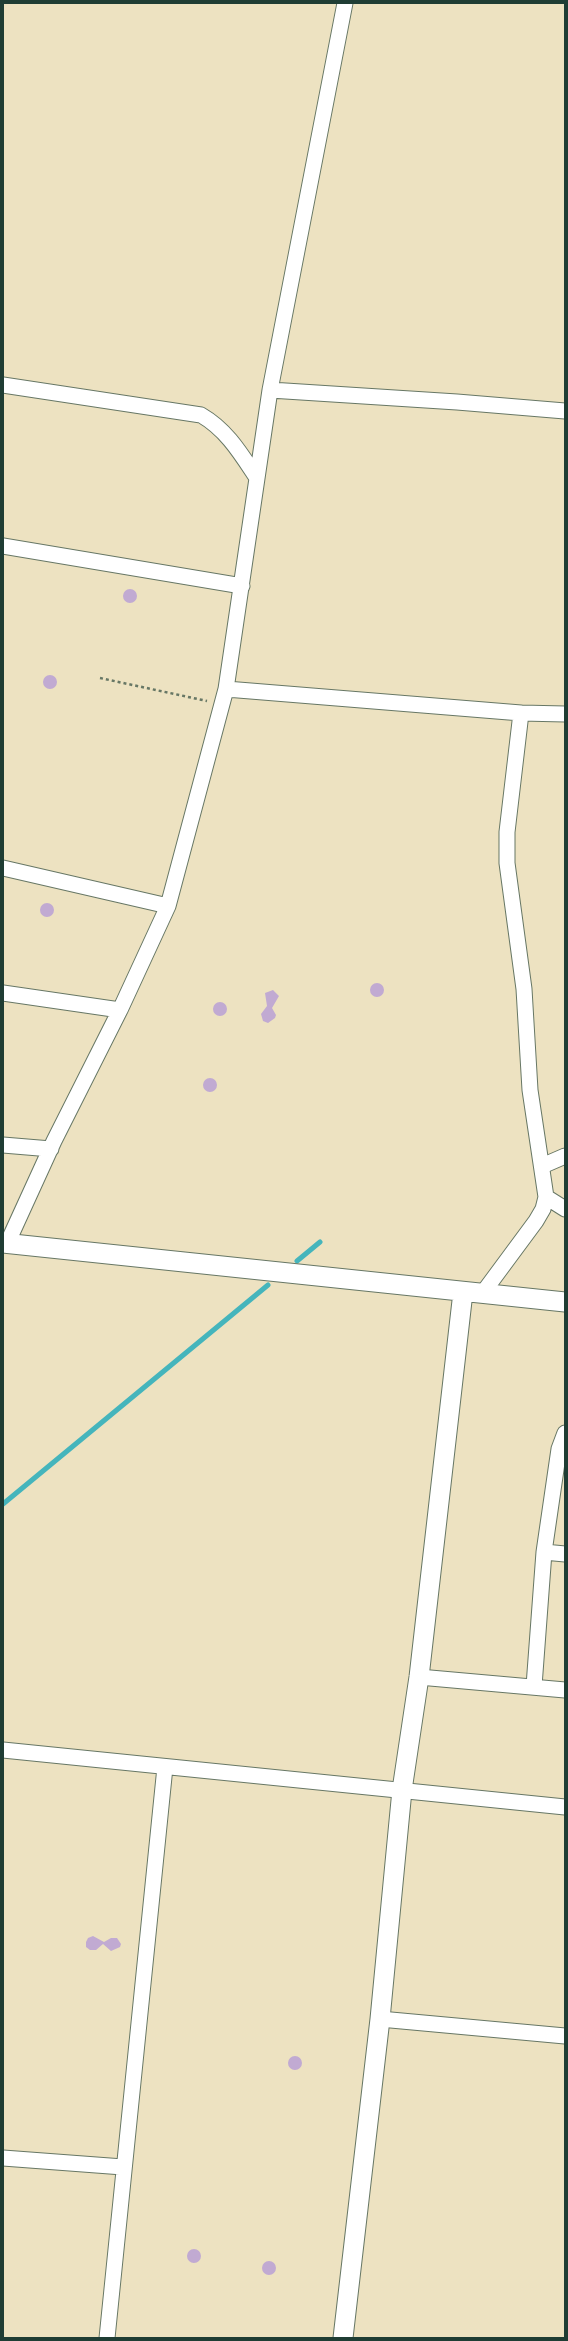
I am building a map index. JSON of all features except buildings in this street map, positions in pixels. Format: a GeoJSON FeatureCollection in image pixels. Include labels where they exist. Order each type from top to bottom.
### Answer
{"type":"FeatureCollection","features":[{"type":"Feature","properties":{"kind":"street"},"geometry":{"type":"LineString","coordinates":[[345,3],[270,390],[226,689],[168,906],[120,1010],[5,1244],[565,1302]]}},
{"type":"Feature","properties":{"kind":"street"},"geometry":{"type":"LineString","coordinates":[[3,385],[201,416],[215,423],[228,436],[257,478]]}},
{"type":"Feature","properties":{"kind":"street"},"geometry":{"type":"LineString","coordinates":[[270,390],[457,402],[565,412]]}},
{"type":"Feature","properties":{"kind":"street"},"geometry":{"type":"LineString","coordinates":[[3,546],[242,586]]}},
{"type":"Feature","properties":{"kind":"street"},"geometry":{"type":"LineString","coordinates":[[226,689],[521,713],[565,714]]}},
{"type":"Feature","properties":{"kind":"street"},"geometry":{"type":"LineString","coordinates":[[482,1294],[536,1221],[543,1209],[546,1197],[530,1090],[524,990],[508,863],[507,832],[521,713]]}},
{"type":"Feature","properties":{"kind":"street"},"geometry":{"type":"LineString","coordinates":[[3,868],[168,906]]}},
{"type":"Feature","properties":{"kind":"street"},"geometry":{"type":"LineString","coordinates":[[3,993],[120,1010]]}},
{"type":"Feature","properties":{"kind":"street"},"geometry":{"type":"LineString","coordinates":[[3,1145],[51,1149]]}},
{"type":"Feature","properties":{"kind":"street"},"geometry":{"type":"LineString","coordinates":[[542,1166],[565,1156]]}},
{"type":"Feature","properties":{"kind":"street"},"geometry":{"type":"LineString","coordinates":[[546,1197],[565,1209]]}},
{"type":"Feature","properties":{"kind":"street"},"geometry":{"type":"LineString","coordinates":[[343,2338],[380,2019],[402,1790],[419,1676],[464,1292]]}},
{"type":"Feature","properties":{"kind":"street"},"geometry":{"type":"LineString","coordinates":[[534,1686],[544,1552],[559,1449],[565,1433]]}},
{"type":"Feature","properties":{"kind":"street"},"geometry":{"type":"LineString","coordinates":[[544,1552],[565,1554]]}},
{"type":"Feature","properties":{"kind":"street"},"geometry":{"type":"LineString","coordinates":[[419,1676],[565,1690]]}},
{"type":"Feature","properties":{"kind":"street"},"geometry":{"type":"LineString","coordinates":[[3,1750],[165,1768],[565,1807]]}},
{"type":"Feature","properties":{"kind":"street"},"geometry":{"type":"LineString","coordinates":[[107,2338],[123,2167],[165,1768]]}},
{"type":"Feature","properties":{"kind":"street"},"geometry":{"type":"LineString","coordinates":[[380,2019],[565,2036]]}},
{"type":"Feature","properties":{"kind":"street"},"geometry":{"type":"LineString","coordinates":[[3,2158],[123,2167]]}},
{"type":"Feature","properties":{"kind":"path"},"geometry":{"type":"LineString","coordinates":[[100,678],[222,704]]}},
{"type":"Feature","properties":{"kind":"waterway"},"geometry":{"type":"LineString","coordinates":[[297,1261],[320,1242]]}},
{"type":"Feature","properties":{"kind":"waterway"},"geometry":{"type":"LineString","coordinates":[[3,1504],[268,1285]]}}]}
